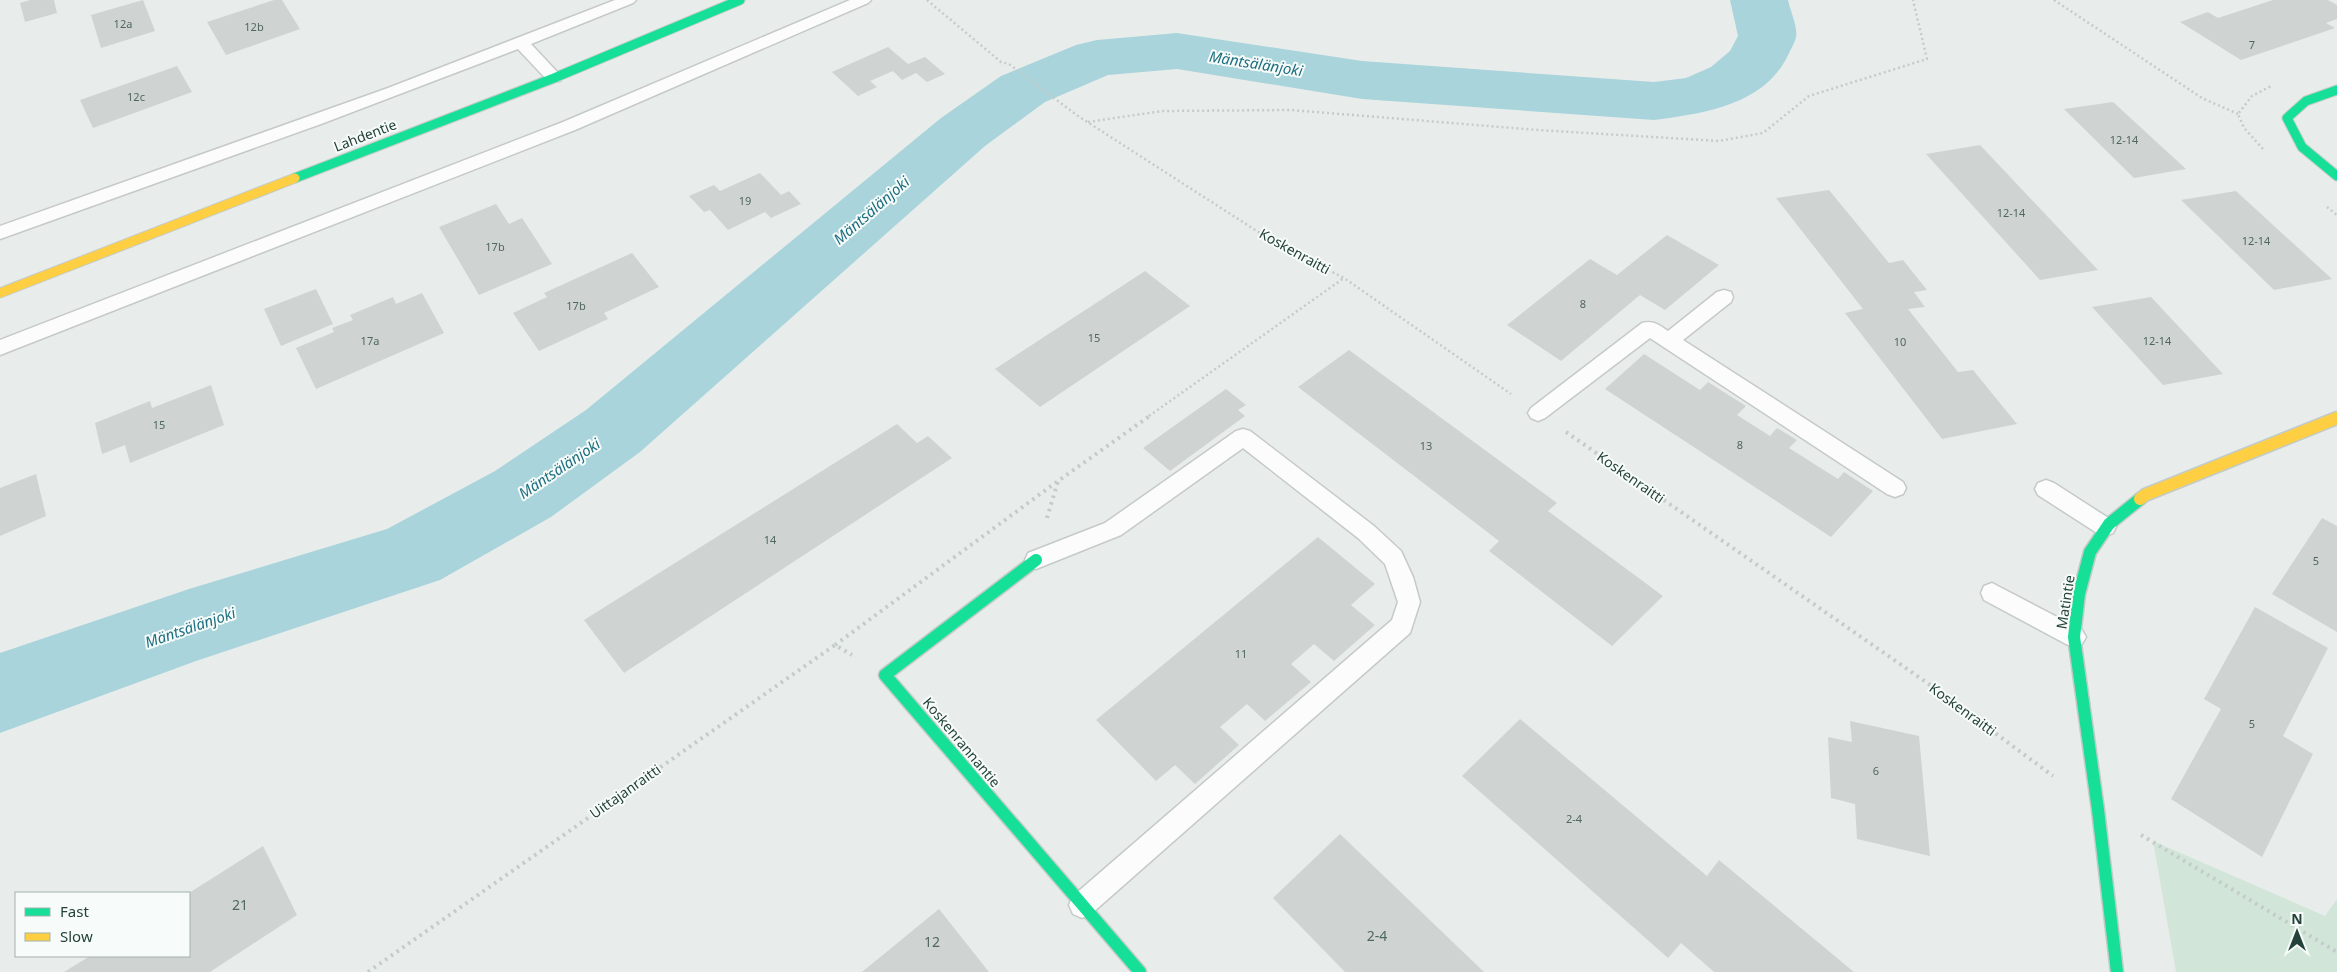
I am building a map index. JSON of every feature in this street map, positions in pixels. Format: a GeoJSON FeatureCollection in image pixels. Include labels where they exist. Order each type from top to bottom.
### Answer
{"type":"FeatureCollection","features":[{"type":"Feature","properties":{"kind":"street","name":"Lahdentie"},"geometry":{"type":"LineString","coordinates":[[0,293],[554,78],[740,0]]}},
{"type":"Feature","properties":{"kind":"street"},"geometry":{"type":"LineString","coordinates":[[2337,90],[2306,101],[2287,118],[2302,147],[2337,176]]}},
{"type":"Feature","properties":{"kind":"street","name":"Matintie"},"geometry":{"type":"LineString","coordinates":[[2117,972],[2098,810],[2074,637],[2076,610],[2089,553],[2105,527],[2145,496],[2337,418]]}},
{"type":"Feature","properties":{"kind":"street"},"geometry":{"type":"LineString","coordinates":[[885,675],[1036,560]]}},
{"type":"Feature","properties":{"kind":"street","name":"Koskenrannantie"},"geometry":{"type":"LineString","coordinates":[[885,675],[1140,972]]}},
{"type":"Feature","properties":{"kind":"lane"},"geometry":{"type":"LineString","coordinates":[[0,233],[522,44],[628,0]]}},
{"type":"Feature","properties":{"kind":"lane"},"geometry":{"type":"LineString","coordinates":[[0,348],[569,126],[863,0]]}},
{"type":"Feature","properties":{"kind":"lane"},"geometry":{"type":"LineString","coordinates":[[522,44],[554,78]]}},
{"type":"Feature","properties":{"kind":"lane"},"geometry":{"type":"LineString","coordinates":[[1669,341],[1724,297]]}},
{"type":"Feature","properties":{"kind":"lane"},"geometry":{"type":"LineString","coordinates":[[1538,413],[1649,328],[1895,488]]}},
{"type":"Feature","properties":{"kind":"lane"},"geometry":{"type":"LineString","coordinates":[[1036,560],[1113,529],[1243,437],[1366,532],[1394,558],[1409,602],[1402,626],[1082,906]]}},
{"type":"Feature","properties":{"kind":"lane"},"geometry":{"type":"LineString","coordinates":[[2046,490],[2105,527]]}},
{"type":"Feature","properties":{"kind":"lane"},"geometry":{"type":"LineString","coordinates":[[1992,593],[2074,637]]}},
{"type":"Feature","properties":{"kind":"path","name":"Koskenraitti"},"geometry":{"type":"LineString","coordinates":[[927,0],[1000,62],[1008,64],[1078,116],[1277,244],[1344,278],[1933,687],[2098,810],[2337,952]]}},
{"type":"Feature","properties":{"kind":"path"},"geometry":{"type":"LineString","coordinates":[[1087,122],[1162,111],[1291,110],[1538,130],[1718,141],[1763,133],[1809,96],[1927,58],[1913,0]]}},
{"type":"Feature","properties":{"kind":"path"},"geometry":{"type":"LineString","coordinates":[[2054,0],[2202,98],[2238,114]]}},
{"type":"Feature","properties":{"kind":"path","name":"Uittajanraitti"},"geometry":{"type":"LineString","coordinates":[[368,972],[835,645],[1058,481],[1344,278]]}},
{"type":"Feature","properties":{"kind":"path"},"geometry":{"type":"LineString","coordinates":[[1036,560],[1058,481]]}},
{"type":"Feature","properties":{"kind":"path"},"geometry":{"type":"LineString","coordinates":[[835,645],[885,675]]}},
{"type":"Feature","properties":{"kind":"green space"},"geometry":{"type":"Polygon","coordinates":[[[2153,841],[2325,916],[2337,899],[2337,972],[2176,972],[2153,841]]]}},
{"type":"Feature","properties":{"kind":"building"},"geometry":{"type":"Polygon","coordinates":[[[30,0],[54,0],[57,13],[25,22],[20,3],[30,0]]]}},
{"type":"Feature","properties":{"kind":"building"},"geometry":{"type":"Polygon","coordinates":[[[143,0],[155,31],[101,48],[91,15],[143,0]]]}},
{"type":"Feature","properties":{"kind":"building"},"geometry":{"type":"Polygon","coordinates":[[[274,0],[282,0],[300,29],[226,55],[207,22],[274,0]]]}},
{"type":"Feature","properties":{"kind":"building"},"geometry":{"type":"Polygon","coordinates":[[[2273,0],[2328,0],[2337,5],[2337,19],[2326,23],[2335,28],[2241,60],[2180,22],[2208,12],[2218,18],[2273,0]]]}},
{"type":"Feature","properties":{"kind":"building"},"geometry":{"type":"Polygon","coordinates":[[[888,47],[908,64],[925,57],[945,74],[927,82],[916,73],[902,80],[893,71],[870,81],[877,87],[858,96],[832,72],[888,47]]]}},
{"type":"Feature","properties":{"kind":"building"},"geometry":{"type":"Polygon","coordinates":[[[177,66],[192,92],[93,128],[80,100],[177,66]]]}},
{"type":"Feature","properties":{"kind":"building"},"geometry":{"type":"Polygon","coordinates":[[[2113,102],[2186,169],[2134,178],[2064,109],[2113,102]]]}},
{"type":"Feature","properties":{"kind":"building"},"geometry":{"type":"Polygon","coordinates":[[[1980,145],[2098,270],[2040,280],[1926,154],[1980,145]]]}},
{"type":"Feature","properties":{"kind":"building"},"geometry":{"type":"Polygon","coordinates":[[[760,173],[781,195],[789,191],[801,204],[771,218],[765,212],[728,230],[710,210],[704,212],[689,196],[714,185],[720,191],[760,173]]]}},
{"type":"Feature","properties":{"kind":"building"},"geometry":{"type":"Polygon","coordinates":[[[1829,190],[1889,263],[1903,260],[1927,290],[1914,292],[1925,307],[1908,309],[1958,372],[1973,370],[2017,424],[1942,439],[1845,313],[1863,309],[1776,198],[1829,190]]]}},
{"type":"Feature","properties":{"kind":"building"},"geometry":{"type":"Polygon","coordinates":[[[2236,191],[2332,279],[2274,290],[2181,200],[2236,191]]]}},
{"type":"Feature","properties":{"kind":"building"},"geometry":{"type":"Polygon","coordinates":[[[496,204],[509,224],[522,218],[552,264],[479,295],[439,227],[496,204]]]}},
{"type":"Feature","properties":{"kind":"building"},"geometry":{"type":"Polygon","coordinates":[[[1667,235],[1719,265],[1665,310],[1640,295],[1561,361],[1507,325],[1590,259],[1617,275],[1667,235]]]}},
{"type":"Feature","properties":{"kind":"building"},"geometry":{"type":"Polygon","coordinates":[[[632,253],[659,287],[604,313],[608,319],[539,351],[513,313],[547,297],[544,293],[632,253]]]}},
{"type":"Feature","properties":{"kind":"building"},"geometry":{"type":"Polygon","coordinates":[[[1145,271],[1190,306],[1040,407],[995,369],[1145,271]]]}},
{"type":"Feature","properties":{"kind":"building"},"geometry":{"type":"Polygon","coordinates":[[[316,289],[333,324],[281,346],[264,309],[316,289]]]}},
{"type":"Feature","properties":{"kind":"building"},"geometry":{"type":"Polygon","coordinates":[[[422,293],[444,333],[316,389],[296,348],[334,332],[332,328],[353,320],[350,315],[393,297],[396,304],[422,293]]]}},
{"type":"Feature","properties":{"kind":"building"},"geometry":{"type":"Polygon","coordinates":[[[2151,297],[2223,374],[2163,385],[2092,307],[2151,297]]]}},
{"type":"Feature","properties":{"kind":"building"},"geometry":{"type":"Polygon","coordinates":[[[1349,350],[1557,503],[1548,511],[1663,596],[1612,646],[1489,551],[1499,541],[1298,387],[1349,350]]]}},
{"type":"Feature","properties":{"kind":"building"},"geometry":{"type":"Polygon","coordinates":[[[1644,354],[1700,390],[1708,382],[1746,406],[1737,415],[1770,436],[1777,428],[1797,440],[1789,448],[1838,479],[1844,472],[1873,491],[1831,537],[1605,389],[1644,354]]]}},
{"type":"Feature","properties":{"kind":"building"},"geometry":{"type":"Polygon","coordinates":[[[211,385],[224,425],[130,463],[125,445],[102,454],[95,423],[150,401],[152,408],[211,385]]]}},
{"type":"Feature","properties":{"kind":"building"},"geometry":{"type":"Polygon","coordinates":[[[1226,389],[1246,405],[1238,410],[1245,416],[1170,471],[1143,448],[1226,389]]]}},
{"type":"Feature","properties":{"kind":"building"},"geometry":{"type":"Polygon","coordinates":[[[897,424],[917,443],[928,436],[952,458],[624,673],[584,620],[897,424]]]}},
{"type":"Feature","properties":{"kind":"building"},"geometry":{"type":"Polygon","coordinates":[[[36,474],[46,516],[0,536],[0,488],[36,474]]]}},
{"type":"Feature","properties":{"kind":"building"},"geometry":{"type":"Polygon","coordinates":[[[2322,518],[2337,526],[2337,632],[2272,594],[2322,518]]]}},
{"type":"Feature","properties":{"kind":"building"},"geometry":{"type":"Polygon","coordinates":[[[1318,537],[1375,584],[1351,605],[1375,625],[1334,661],[1314,644],[1291,664],[1311,682],[1265,721],[1247,704],[1220,727],[1239,745],[1195,784],[1175,765],[1156,781],[1096,720],[1318,537]]]}},
{"type":"Feature","properties":{"kind":"building"},"geometry":{"type":"Polygon","coordinates":[[[2255,607],[2328,648],[2283,736],[2313,754],[2262,857],[2171,799],[2221,709],[2204,699],[2255,607]]]}},
{"type":"Feature","properties":{"kind":"building"},"geometry":{"type":"Polygon","coordinates":[[[1520,719],[1707,876],[1719,860],[1854,972],[1714,972],[1681,943],[1668,958],[1462,776],[1520,719]]]}},
{"type":"Feature","properties":{"kind":"building"},"geometry":{"type":"Polygon","coordinates":[[[1850,721],[1919,736],[1930,856],[1857,839],[1855,804],[1831,798],[1828,737],[1852,742],[1850,721]]]}},
{"type":"Feature","properties":{"kind":"building"},"geometry":{"type":"Polygon","coordinates":[[[1340,834],[1484,972],[1345,972],[1273,898],[1340,834]]]}},
{"type":"Feature","properties":{"kind":"building"},"geometry":{"type":"Polygon","coordinates":[[[263,846],[297,915],[210,972],[64,972],[88,957],[190,957],[190,892],[263,846]]]}},
{"type":"Feature","properties":{"kind":"building"},"geometry":{"type":"Polygon","coordinates":[[[939,909],[989,972],[862,972],[939,909]]]}},
{"type":"Feature","properties":{"kind":"waterway","name":"Mäntsälänjoki"},"geometry":{"type":"LineString","coordinates":[[0,693],[189,626],[411,556],[523,494],[613,431],[963,132],[1023,89],[1097,58],[1177,51],[1362,80],[1654,101],[1699,95],[1733,80],[1756,60],[1767,36],[1759,0]]}},
{"type":"Feature","properties":{"kind":"traffic: fast"},"geometry":{"type":"LineString","coordinates":[[295,178],[554,78],[740,0]]}},
{"type":"Feature","properties":{"kind":"traffic: fast"},"geometry":{"type":"LineString","coordinates":[[2337,90],[2306,101],[2287,118],[2302,147],[2337,176]]}},
{"type":"Feature","properties":{"kind":"traffic: fast"},"geometry":{"type":"LineString","coordinates":[[2117,972],[2098,810],[2074,637],[2079,594],[2085,565],[2090,552],[2105,528],[2117,516],[2140,499]]}},
{"type":"Feature","properties":{"kind":"traffic: fast"},"geometry":{"type":"LineString","coordinates":[[1036,560],[885,675],[1140,972]]}},
{"type":"Feature","properties":{"kind":"traffic: slow"},"geometry":{"type":"LineString","coordinates":[[0,293],[295,178]]}},
{"type":"Feature","properties":{"kind":"traffic: slow"},"geometry":{"type":"LineString","coordinates":[[2140,499],[2145,495],[2337,418]]}}]}
